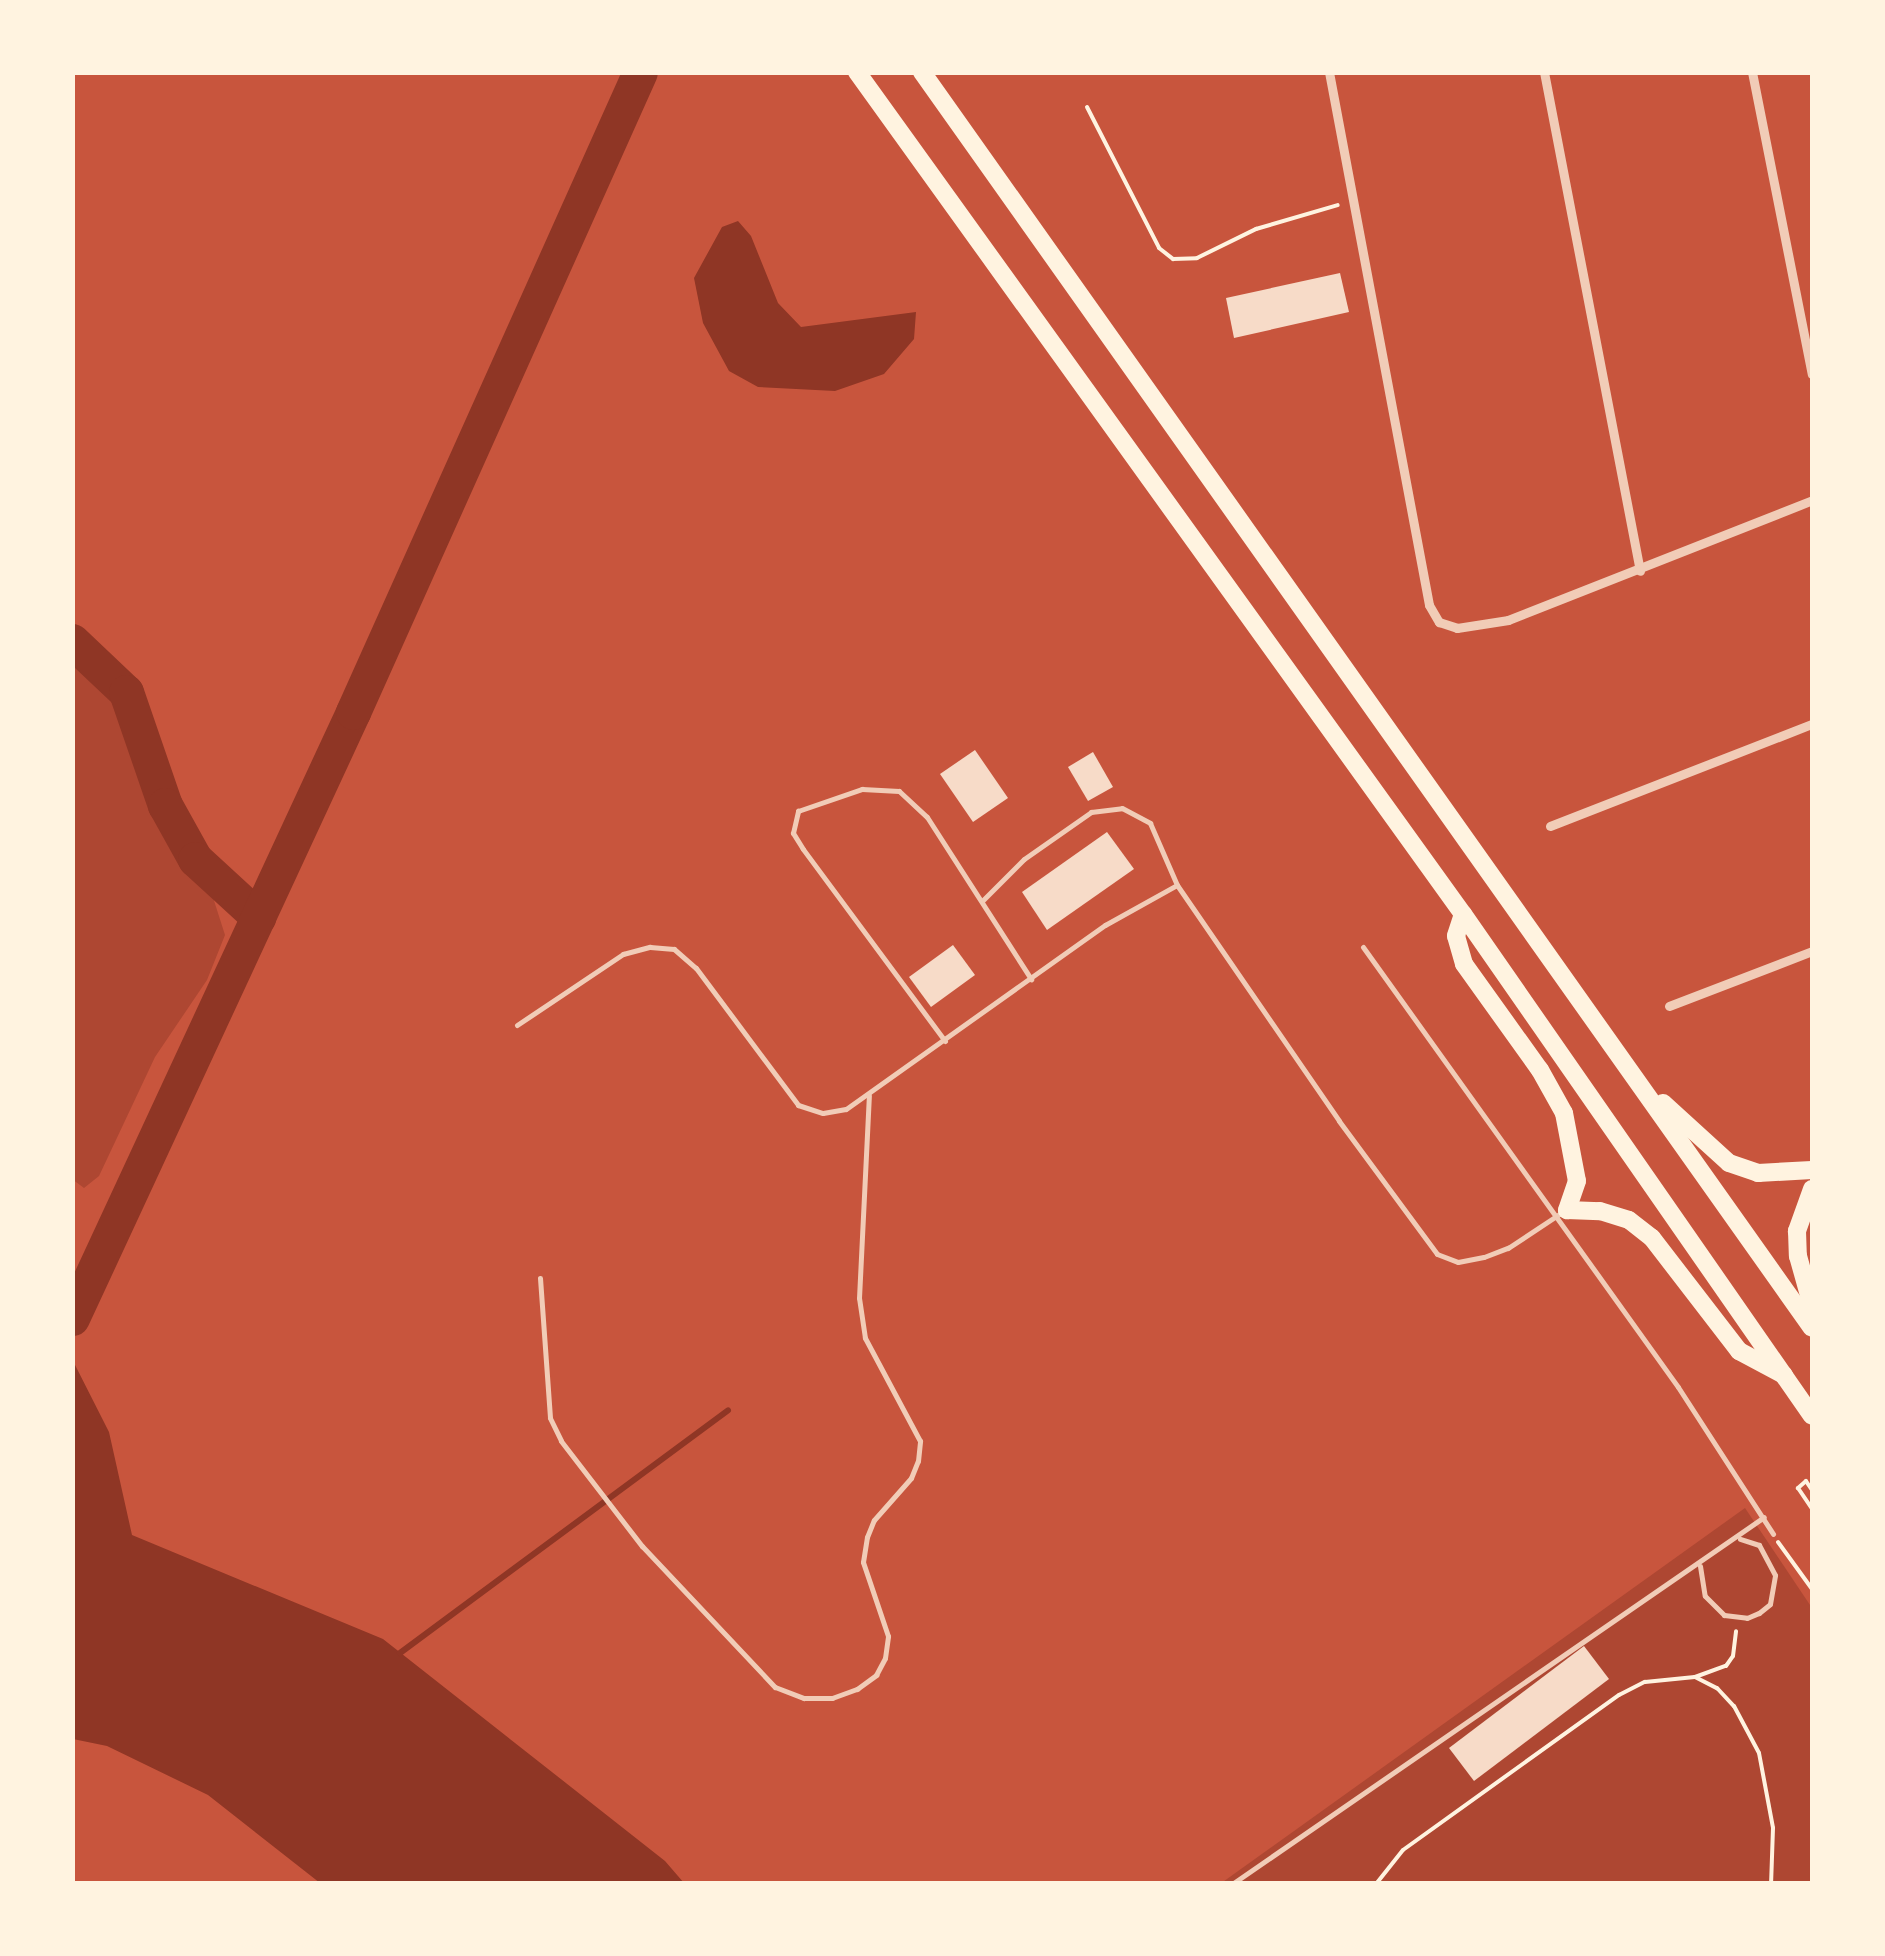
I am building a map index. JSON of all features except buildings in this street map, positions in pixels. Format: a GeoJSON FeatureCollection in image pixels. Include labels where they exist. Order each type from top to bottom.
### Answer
{"type":"FeatureCollection","features":[{"type":"Feature","properties":{"kind":"highway"},"geometry":{"type":"LineString","coordinates":[[857,72],[1463,914],[1812,1416]]}},
{"type":"Feature","properties":{"kind":"highway"},"geometry":{"type":"LineString","coordinates":[[922,72],[1812,1328]]}},
{"type":"Feature","properties":{"kind":"highway"},"geometry":{"type":"LineString","coordinates":[[1463,914],[1456,936],[1464,964],[1540,1070],[1564,1113],[1577,1181],[1561,1213],[1600,1211],[1629,1220],[1652,1238],[1740,1351],[1784,1375]]}},
{"type":"Feature","properties":{"kind":"highway"},"geometry":{"type":"LineString","coordinates":[[1638,1081],[1729,1163],[1758,1173],[1812,1170]]}},
{"type":"Feature","properties":{"kind":"highway"},"geometry":{"type":"LineString","coordinates":[[1812,1189],[1797,1231],[1798,1256],[1812,1306]]}},
{"type":"Feature","properties":{"kind":"street"},"geometry":{"type":"LineString","coordinates":[[1329,72],[1428,605],[1439,622],[1476,626],[1508,620],[1812,500]]}},
{"type":"Feature","properties":{"kind":"street"},"geometry":{"type":"LineString","coordinates":[[1544,72],[1640,571]]}},
{"type":"Feature","properties":{"kind":"street"},"geometry":{"type":"LineString","coordinates":[[1752,72],[1812,374]]}},
{"type":"Feature","properties":{"kind":"street"},"geometry":{"type":"LineString","coordinates":[[1550,826],[1812,724]]}},
{"type":"Feature","properties":{"kind":"street"},"geometry":{"type":"LineString","coordinates":[[1669,1006],[1812,951]]}},
{"type":"Feature","properties":{"kind":"lane"},"geometry":{"type":"LineString","coordinates":[[945,1041],[793,833],[798,811],[862,789],[899,791],[927,817],[1031,979]]}},
{"type":"Feature","properties":{"kind":"lane"},"geometry":{"type":"LineString","coordinates":[[982,901],[1024,859],[1091,812],[1122,808],[1150,823],[1177,886],[1339,1121],[1437,1254],[1458,1262],[1484,1258],[1508,1248],[1561,1213]]}},
{"type":"Feature","properties":{"kind":"lane"},"geometry":{"type":"LineString","coordinates":[[516,1025],[623,954],[650,947],[674,950],[696,968],[798,1105],[822,1113],[846,1109],[1117,917],[1177,886]]}},
{"type":"Feature","properties":{"kind":"lane"},"geometry":{"type":"LineString","coordinates":[[1363,947],[1561,1213],[1773,1534]]}},
{"type":"Feature","properties":{"kind":"lane"},"geometry":{"type":"LineString","coordinates":[[540,1278],[545,1397],[561,1441],[680,1589],[775,1687],[804,1698],[832,1698],[857,1689],[876,1674],[885,1658],[888,1636],[862,1562],[867,1537],[874,1520],[910,1478],[918,1462],[920,1441],[865,1338],[860,1282],[869,1096]]}},
{"type":"Feature","properties":{"kind":"lane"},"geometry":{"type":"LineString","coordinates":[[1232,1884],[1700,1565],[1715,1547],[1737,1540],[1764,1517]]}},
{"type":"Feature","properties":{"kind":"lane"},"geometry":{"type":"LineString","coordinates":[[1700,1565],[1706,1596],[1724,1615],[1759,1613],[1770,1604],[1776,1587],[1770,1560],[1759,1545],[1737,1540]]}},
{"type":"Feature","properties":{"kind":"path"},"geometry":{"type":"LineString","coordinates":[[1087,107],[1159,248],[1173,259],[1197,258],[1256,229],[1352,200]]}},
{"type":"Feature","properties":{"kind":"path"},"geometry":{"type":"LineString","coordinates":[[1812,1490],[1806,1481],[1798,1488],[1812,1509]]}},
{"type":"Feature","properties":{"kind":"path"},"geometry":{"type":"LineString","coordinates":[[1773,1534],[1812,1588]]}},
{"type":"Feature","properties":{"kind":"path"},"geometry":{"type":"LineString","coordinates":[[1376,1884],[1402,1850],[1620,1695],[1646,1682],[1695,1677],[1726,1666],[1733,1656],[1736,1617]]}},
{"type":"Feature","properties":{"kind":"path"},"geometry":{"type":"LineString","coordinates":[[1695,1677],[1717,1688],[1734,1706],[1759,1753],[1772,1828],[1771,1884]]}},
{"type":"Feature","properties":{"kind":"shaded area"},"geometry":{"type":"Polygon","coordinates":[[[738,221],[751,236],[778,303],[801,327],[916,312],[914,339],[884,374],[835,391],[758,387],[729,371],[703,323],[694,278],[722,227],[738,221]]]}},
{"type":"Feature","properties":{"kind":"shaded area"},"geometry":{"type":"Polygon","coordinates":[[[72,660],[116,697],[132,734],[150,808],[176,853],[209,885],[225,935],[207,980],[155,1057],[99,1176],[84,1188],[72,1179],[72,660]]]}},
{"type":"Feature","properties":{"kind":"shaded area"},"geometry":{"type":"Polygon","coordinates":[[[72,1359],[109,1432],[132,1535],[383,1639],[665,1861],[684,1883],[320,1883],[208,1795],[107,1746],[73,1739],[72,1359]]]}},
{"type":"Feature","properties":{"kind":"shaded area"},"geometry":{"type":"Polygon","coordinates":[[[1745,1508],[1812,1608],[1812,1883],[1220,1884],[1745,1508]]]}},
{"type":"Feature","properties":{"kind":"waterway"},"geometry":{"type":"LineString","coordinates":[[72,1318],[353,712],[640,72]]}},
{"type":"Feature","properties":{"kind":"waterway"},"geometry":{"type":"LineString","coordinates":[[72,641],[126,692],[165,805],[195,859],[258,917]]}},
{"type":"Feature","properties":{"kind":"waterway"},"geometry":{"type":"LineString","coordinates":[[400,1653],[728,1410]]}}]}
